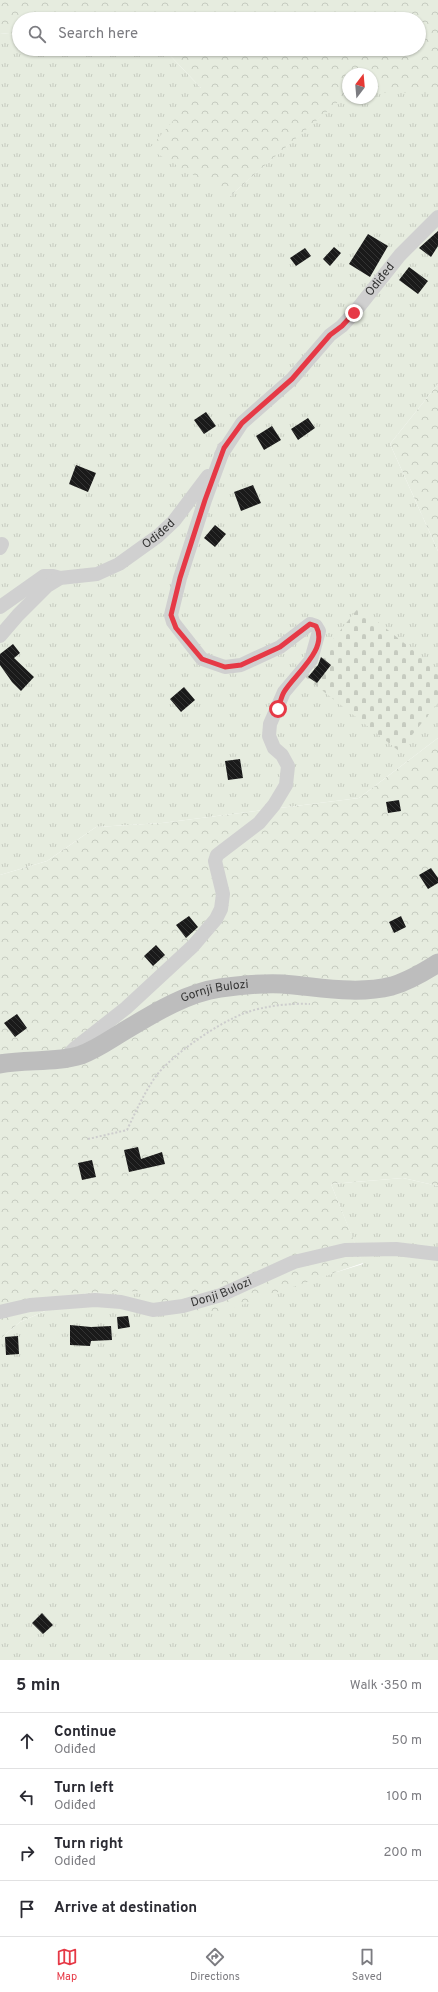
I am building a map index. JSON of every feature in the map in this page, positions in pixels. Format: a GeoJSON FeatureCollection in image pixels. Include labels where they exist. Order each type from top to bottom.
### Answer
{"type":"FeatureCollection","features":[{"type":"Feature","properties":{"kind":"street","name":"Odiđed"},"geometry":{"type":"LineString","coordinates":[[0,607],[44,576],[60,578],[97,574],[119,564],[158,536],[174,521],[195,495],[224,448],[242,423],[292,379],[330,335],[342,326],[354,313],[400,255],[438,217]]}},
{"type":"Feature","properties":{"kind":"street","name":"Odiđed"},"geometry":{"type":"LineString","coordinates":[[66,1058],[75,1048],[126,1008],[193,946],[216,919],[221,908],[223,894],[215,862],[217,855],[259,823],[274,805],[286,785],[288,766],[282,755],[274,748],[269,736],[270,724],[284,692],[311,660],[318,641],[319,631],[316,626],[310,624],[304,627],[280,647],[260,657],[241,665],[225,667],[202,659],[176,628],[171,615],[180,578],[205,500],[224,448]]}},
{"type":"Feature","properties":{"kind":"street","name":"Odiđed"},"geometry":{"type":"LineString","coordinates":[[0,636],[18,615],[47,586],[60,578]]}},
{"type":"Feature","properties":{"kind":"street","name":"Gornji Bulozi"},"geometry":{"type":"LineString","coordinates":[[0,1064],[16,1061],[66,1058],[81,1055],[95,1049],[137,1024],[189,997],[218,988],[249,984],[284,984],[320,989],[376,989],[406,981],[438,963]]}},
{"type":"Feature","properties":{"kind":"street","name":"Donji Bulozi"},"geometry":{"type":"LineString","coordinates":[[0,1312],[30,1305],[95,1300],[121,1302],[153,1310],[183,1306],[221,1295],[294,1262],[345,1250],[396,1249],[438,1254]]}},
{"type":"Feature","properties":{"kind":"path"},"geometry":{"type":"LineString","coordinates":[[88,1139],[127,1130],[142,1098],[157,1076],[172,1059],[203,1036],[245,1013],[274,1006],[314,1004]]}},
{"type":"Feature","properties":{"kind":"green space"},"geometry":{"type":"Polygon","coordinates":[[[0,0],[438,0],[438,93],[378,93],[378,68],[342,68],[342,98],[230,196],[149,149],[201,88],[171,56],[426,56],[426,12],[12,12],[12,34],[0,33],[0,0]]]}},
{"type":"Feature","properties":{"kind":"green space"},"geometry":{"type":"Polygon","coordinates":[[[0,33],[12,34],[12,56],[171,56],[201,88],[230,196],[342,97],[342,104],[378,104],[378,93],[438,93],[438,384],[390,444],[438,551],[438,738],[359,798],[162,823],[96,827],[47,861],[0,875],[0,33]]]}},
{"type":"Feature","properties":{"kind":"green space"},"geometry":{"type":"Polygon","coordinates":[[[438,384],[438,551],[390,444],[438,384]]]}},
{"type":"Feature","properties":{"kind":"green space"},"geometry":{"type":"Polygon","coordinates":[[[359,607],[438,670],[438,703],[399,751],[304,676],[359,607]]]}},
{"type":"Feature","properties":{"kind":"green space"},"geometry":{"type":"Polygon","coordinates":[[[438,738],[438,1186],[403,1178],[331,1184],[363,1263],[220,1312],[155,1307],[143,1291],[86,1293],[20,1322],[0,1339],[0,875],[47,861],[96,827],[162,823],[359,798],[438,738]]]}},
{"type":"Feature","properties":{"kind":"green space"},"geometry":{"type":"Polygon","coordinates":[[[403,1178],[438,1186],[438,1660],[0,1660],[0,1339],[20,1322],[86,1293],[304,1282],[363,1264],[331,1184],[403,1178]]]}},
{"type":"Feature","properties":{"kind":"building"},"geometry":{"type":"Polygon","coordinates":[[[438,231],[438,246],[431,257],[419,248],[438,231]]]}},
{"type":"Feature","properties":{"kind":"building"},"geometry":{"type":"Polygon","coordinates":[[[368,234],[388,246],[370,277],[349,264],[368,234]]]}},
{"type":"Feature","properties":{"kind":"building"},"geometry":{"type":"Polygon","coordinates":[[[334,247],[341,253],[330,266],[323,259],[334,247]]]}},
{"type":"Feature","properties":{"kind":"building"},"geometry":{"type":"Polygon","coordinates":[[[305,248],[311,256],[296,266],[290,258],[305,248]]]}},
{"type":"Feature","properties":{"kind":"building"},"geometry":{"type":"Polygon","coordinates":[[[409,267],[428,281],[418,294],[399,280],[409,267]]]}},
{"type":"Feature","properties":{"kind":"building"},"geometry":{"type":"Polygon","coordinates":[[[206,412],[216,426],[204,434],[194,420],[206,412]]]}},
{"type":"Feature","properties":{"kind":"building"},"geometry":{"type":"Polygon","coordinates":[[[308,418],[315,428],[298,440],[291,429],[308,418]]]}},
{"type":"Feature","properties":{"kind":"building"},"geometry":{"type":"Polygon","coordinates":[[[272,426],[281,440],[264,450],[256,436],[272,426]]]}},
{"type":"Feature","properties":{"kind":"building"},"geometry":{"type":"Polygon","coordinates":[[[76,465],[96,473],[88,492],[69,484],[76,465]]]}},
{"type":"Feature","properties":{"kind":"building"},"geometry":{"type":"Polygon","coordinates":[[[253,485],[261,503],[241,511],[234,492],[253,485]]]}},
{"type":"Feature","properties":{"kind":"building"},"geometry":{"type":"Polygon","coordinates":[[[215,525],[226,534],[215,547],[204,538],[215,525]]]}},
{"type":"Feature","properties":{"kind":"building"},"geometry":{"type":"Polygon","coordinates":[[[13,644],[20,653],[14,658],[34,677],[21,691],[12,682],[0,665],[0,654],[13,644]]]}},
{"type":"Feature","properties":{"kind":"building"},"geometry":{"type":"Polygon","coordinates":[[[321,657],[331,665],[317,683],[308,677],[318,665],[321,657]]]}},
{"type":"Feature","properties":{"kind":"building"},"geometry":{"type":"Polygon","coordinates":[[[184,687],[195,700],[181,712],[170,699],[184,687]]]}},
{"type":"Feature","properties":{"kind":"building"},"geometry":{"type":"Polygon","coordinates":[[[240,759],[243,778],[228,780],[225,761],[240,759]]]}},
{"type":"Feature","properties":{"kind":"building"},"geometry":{"type":"Polygon","coordinates":[[[399,800],[401,811],[388,813],[386,802],[399,800]]]}},
{"type":"Feature","properties":{"kind":"building"},"geometry":{"type":"Polygon","coordinates":[[[431,868],[438,878],[438,883],[428,889],[419,875],[431,868]]]}},
{"type":"Feature","properties":{"kind":"building"},"geometry":{"type":"Polygon","coordinates":[[[189,916],[198,927],[186,938],[176,925],[189,916]]]}},
{"type":"Feature","properties":{"kind":"building"},"geometry":{"type":"Polygon","coordinates":[[[401,916],[406,927],[394,933],[389,922],[401,916]]]}},
{"type":"Feature","properties":{"kind":"building"},"geometry":{"type":"Polygon","coordinates":[[[156,945],[165,955],[153,966],[144,956],[156,945]]]}},
{"type":"Feature","properties":{"kind":"building"},"geometry":{"type":"Polygon","coordinates":[[[17,1014],[27,1028],[15,1037],[4,1023],[17,1014]]]}},
{"type":"Feature","properties":{"kind":"building"},"geometry":{"type":"Polygon","coordinates":[[[138,1147],[141,1159],[162,1152],[165,1164],[129,1172],[124,1150],[138,1147]]]}},
{"type":"Feature","properties":{"kind":"building"},"geometry":{"type":"Polygon","coordinates":[[[92,1160],[96,1177],[82,1180],[78,1163],[92,1160]]]}},
{"type":"Feature","properties":{"kind":"building"},"geometry":{"type":"Polygon","coordinates":[[[128,1316],[130,1327],[118,1329],[117,1317],[128,1316]]]}},
{"type":"Feature","properties":{"kind":"building"},"geometry":{"type":"Polygon","coordinates":[[[70,1325],[91,1327],[111,1326],[112,1340],[91,1341],[90,1346],[70,1345],[70,1325]]]}},
{"type":"Feature","properties":{"kind":"building"},"geometry":{"type":"Polygon","coordinates":[[[18,1336],[19,1354],[6,1355],[5,1337],[18,1336]]]}},
{"type":"Feature","properties":{"kind":"building"},"geometry":{"type":"Polygon","coordinates":[[[42,1613],[53,1625],[43,1634],[32,1623],[42,1613]]]}},
{"type":"Feature","properties":{"kind":"route"},"geometry":{"type":"LineString","coordinates":[[278,709],[284,692],[311,660],[318,641],[319,631],[316,626],[310,624],[304,627],[293,638],[280,647],[260,657],[241,665],[225,667],[202,659],[176,628],[171,615],[174,598],[205,500],[224,448],[242,423],[292,379],[330,335],[342,326],[354,313]]}}]}
